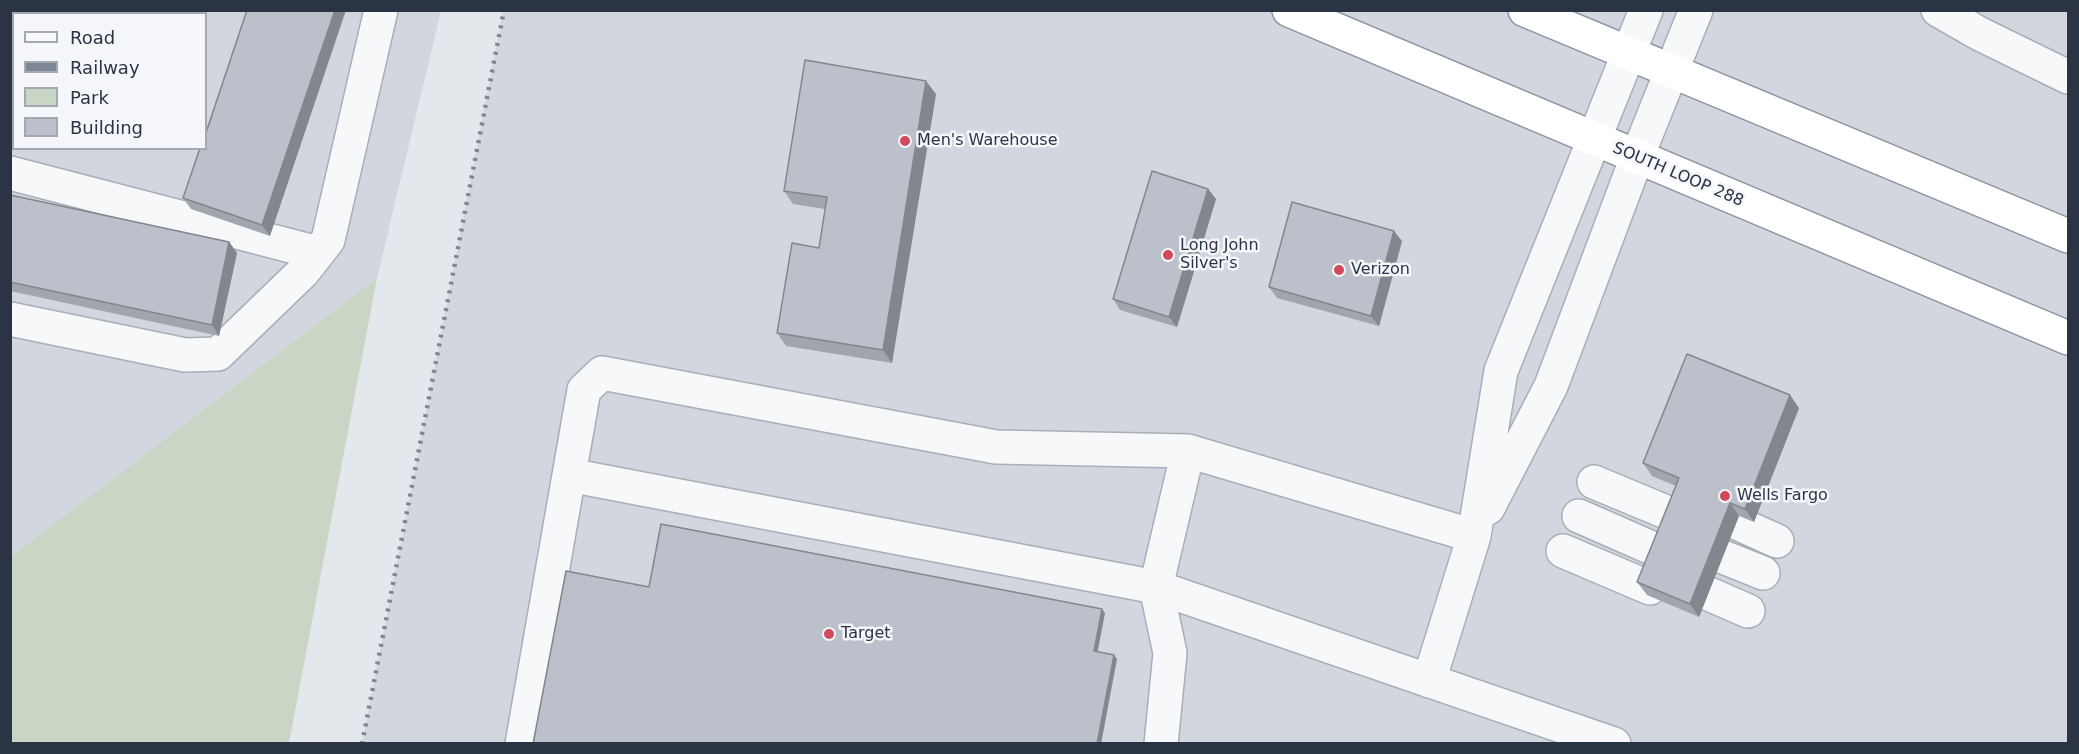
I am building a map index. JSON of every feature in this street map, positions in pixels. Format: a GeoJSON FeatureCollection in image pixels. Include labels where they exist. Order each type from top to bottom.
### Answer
{"type":"FeatureCollection","features":[{"type":"Feature","properties":{"kind":"highway","name":"SOUTH LOOP 288"},"geometry":{"type":"LineString","coordinates":[[1288,10],[2068,338]]}},
{"type":"Feature","properties":{"kind":"highway"},"geometry":{"type":"LineString","coordinates":[[1525,10],[2068,236]]}},
{"type":"Feature","properties":{"kind":"lane"},"geometry":{"type":"LineString","coordinates":[[10,319],[185,355],[218,354],[303,272],[328,240],[381,10]]}},
{"type":"Feature","properties":{"kind":"lane"},"geometry":{"type":"LineString","coordinates":[[1429,681],[1474,536],[1502,371],[1646,10]]}},
{"type":"Feature","properties":{"kind":"lane"},"geometry":{"type":"LineString","coordinates":[[1474,536],[1551,386],[1637,157],[1696,10]]}},
{"type":"Feature","properties":{"kind":"lane"},"geometry":{"type":"LineString","coordinates":[[1938,10],[1980,34],[2068,77]]}},
{"type":"Feature","properties":{"kind":"lane"},"geometry":{"type":"LineString","coordinates":[[10,173],[318,253]]}},
{"type":"Feature","properties":{"kind":"lane"},"geometry":{"type":"LineString","coordinates":[[522,744],[584,390],[602,373],[996,447],[1188,451],[1474,536]]}},
{"type":"Feature","properties":{"kind":"lane"},"geometry":{"type":"LineString","coordinates":[[1161,744],[1170,653],[1156,587],[1188,451]]}},
{"type":"Feature","properties":{"kind":"lane"},"geometry":{"type":"LineString","coordinates":[[569,475],[1156,587],[1614,744]]}},
{"type":"Feature","properties":{"kind":"lane"},"geometry":{"type":"LineString","coordinates":[[1667,544],[1582,508],[1667,544]]}},
{"type":"Feature","properties":{"kind":"lane"},"geometry":{"type":"LineString","coordinates":[[1759,584],[1719,567],[1759,584]]}},
{"type":"Feature","properties":{"kind":"shaded area"},"geometry":{"type":"Polygon","coordinates":[[[11,11],[441,11],[377,278],[11,556],[11,11]]]}},
{"type":"Feature","properties":{"kind":"shaded area"},"geometry":{"type":"Polygon","coordinates":[[[503,11],[2068,11],[2068,743],[362,744],[503,11]]]}},
{"type":"Feature","properties":{"kind":"green space"},"geometry":{"type":"Polygon","coordinates":[[[377,278],[289,743],[11,743],[11,556],[377,278]]]}},
{"type":"Feature","properties":{"kind":"building"},"geometry":{"type":"Polygon","coordinates":[[[247,10],[335,10],[262,225],[183,198],[199,150],[207,150],[207,130],[247,10]]]}},
{"type":"Feature","properties":{"kind":"building"},"geometry":{"type":"Polygon","coordinates":[[[805,60],[926,81],[883,350],[777,333],[792,243],[819,248],[827,197],[784,191],[805,60]]]}},
{"type":"Feature","properties":{"kind":"building","name":"Long John Silver's"},"geometry":{"type":"Polygon","coordinates":[[[1152,171],[1208,189],[1169,317],[1113,299],[1152,171]]]}},
{"type":"Feature","properties":{"kind":"building"},"geometry":{"type":"Polygon","coordinates":[[[10,195],[229,242],[212,325],[10,282],[10,195]]]}},
{"type":"Feature","properties":{"kind":"building","name":"Verizon"},"geometry":{"type":"Polygon","coordinates":[[[1292,202],[1394,231],[1371,316],[1269,287],[1292,202]]]}},
{"type":"Feature","properties":{"kind":"building","name":"Wells Fargo"},"geometry":{"type":"Polygon","coordinates":[[[1687,354],[1790,395],[1745,509],[1730,503],[1690,604],[1637,582],[1679,478],[1643,463],[1687,354]]]}},
{"type":"Feature","properties":{"kind":"building","name":"Target"},"geometry":{"type":"Polygon","coordinates":[[[661,524],[1102,609],[1094,651],[1114,655],[1097,744],[533,744],[566,571],[649,587],[661,524]]]}},
{"type":"Feature","properties":{"kind":"railway"},"geometry":{"type":"LineString","coordinates":[[362,744],[504,10]]}},
{"type":"Feature","properties":{"kind":"place","name":"Men's Warehouse"},"geometry":{"type":"Point","coordinates":[905,141]}},
{"type":"Feature","properties":{"kind":"place","name":"Long John Silver's"},"geometry":{"type":"Point","coordinates":[1168,255]}},
{"type":"Feature","properties":{"kind":"place","name":"Verizon"},"geometry":{"type":"Point","coordinates":[1339,270]}},
{"type":"Feature","properties":{"kind":"place","name":"Wells Fargo"},"geometry":{"type":"Point","coordinates":[1725,496]}},
{"type":"Feature","properties":{"kind":"place","name":"Target"},"geometry":{"type":"Point","coordinates":[829,634]}}]}
